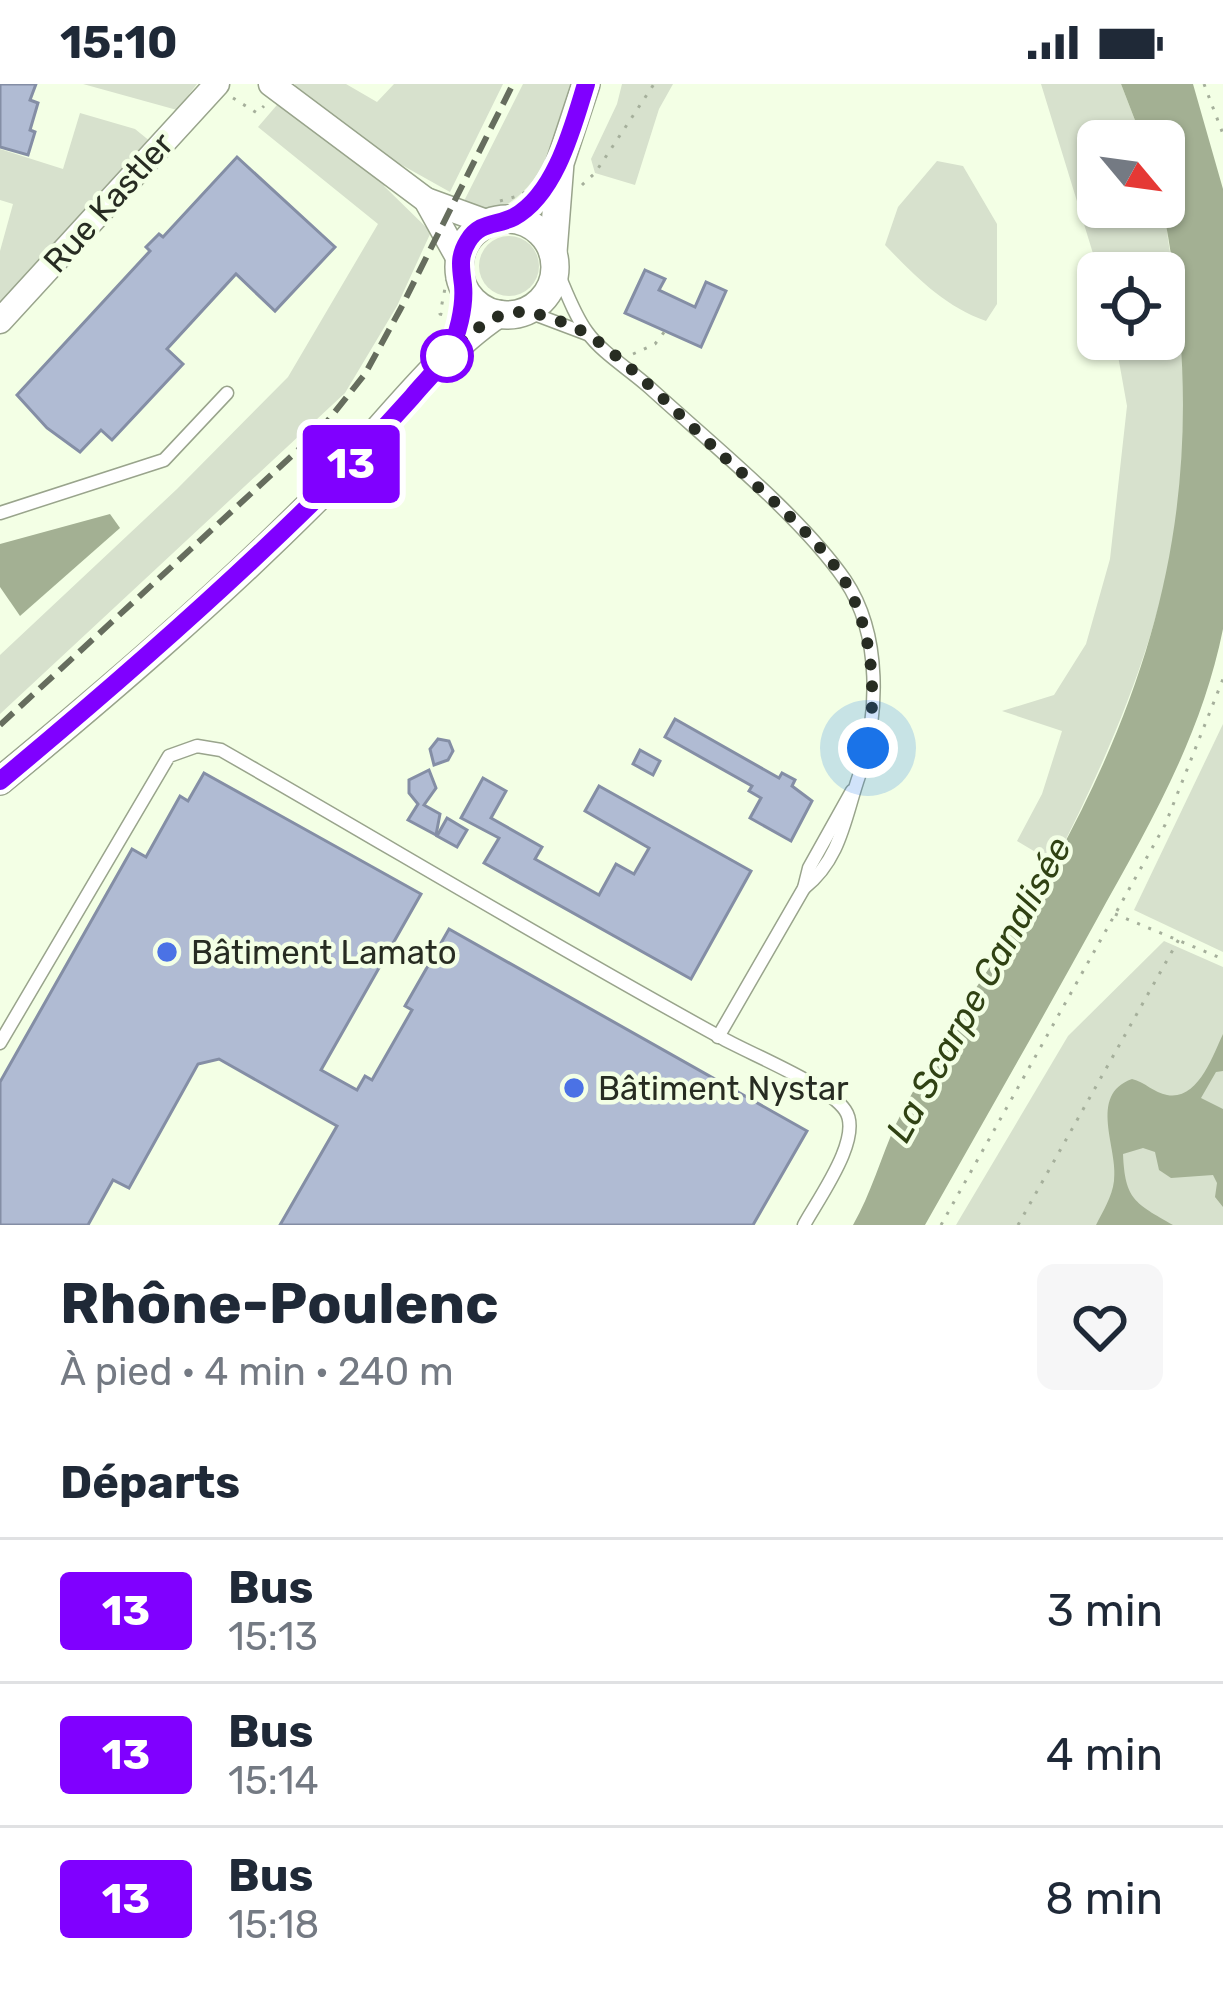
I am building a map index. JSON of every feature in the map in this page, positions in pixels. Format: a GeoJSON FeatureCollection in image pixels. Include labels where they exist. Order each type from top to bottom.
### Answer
{"type":"FeatureCollection","features":[{"type":"Feature","properties":{"kind":"street"},"geometry":{"type":"LineString","coordinates":[[0,782],[161,646],[276,539],[363,452],[447,355],[548,293],[554,259],[548,195],[586,84]]}},
{"type":"Feature","properties":{"kind":"street"},"geometry":{"type":"LineString","coordinates":[[276,87],[426,200],[499,215],[537,230],[554,259]]}},
{"type":"Feature","properties":{"kind":"street","name":"Rue Kastler"},"geometry":{"type":"LineString","coordinates":[[0,321],[220,91]]}},
{"type":"Feature","properties":{"kind":"street"},"geometry":{"type":"LineString","coordinates":[[447,355],[457,332],[462,273],[473,234],[499,215],[548,195]]}},
{"type":"Feature","properties":{"kind":"street"},"geometry":{"type":"LineString","coordinates":[[426,200],[477,304],[512,313]]}},
{"type":"Feature","properties":{"kind":"lane"},"geometry":{"type":"LineString","coordinates":[[554,259],[588,334],[779,508],[846,583],[862,619],[872,664],[874,710],[856,785],[809,868],[804,888],[718,1036]]}},
{"type":"Feature","properties":{"kind":"lane"},"geometry":{"type":"LineString","coordinates":[[512,313],[588,334]]}},
{"type":"Feature","properties":{"kind":"lane"},"geometry":{"type":"LineString","coordinates":[[0,513],[164,460],[227,393]]}},
{"type":"Feature","properties":{"kind":"lane"},"geometry":{"type":"LineString","coordinates":[[0,1043],[169,756],[197,746],[221,750],[718,1036],[830,1095],[847,1112],[849,1142],[804,1225]]}},
{"type":"Feature","properties":{"kind":"path"},"geometry":{"type":"LineString","coordinates":[[499,215],[532,185],[548,195],[576,191],[595,173],[654,84]]}},
{"type":"Feature","properties":{"kind":"path"},"geometry":{"type":"LineString","coordinates":[[1204,84],[1223,134]]}},
{"type":"Feature","properties":{"kind":"path"},"geometry":{"type":"LineString","coordinates":[[220,91],[257,113],[276,87]]}},
{"type":"Feature","properties":{"kind":"path"},"geometry":{"type":"LineString","coordinates":[[633,354],[655,344],[665,331]]}},
{"type":"Feature","properties":{"kind":"path"},"geometry":{"type":"LineString","coordinates":[[940,1225],[1165,825],[1223,680]]}},
{"type":"Feature","properties":{"kind":"path"},"geometry":{"type":"LineString","coordinates":[[1115,914],[1223,959]]}},
{"type":"Feature","properties":{"kind":"path"},"geometry":{"type":"LineString","coordinates":[[1018,1225],[1178,939]]}},
{"type":"Feature","properties":{"kind":"shaded area"},"geometry":{"type":"Polygon","coordinates":[[[83,84],[197,84],[177,110],[83,84]]]}},
{"type":"Feature","properties":{"kind":"shaded area"},"geometry":{"type":"Polygon","coordinates":[[[295,84],[346,84],[377,102],[394,84],[503,84],[450,192],[400,164],[384,186],[431,232],[397,306],[345,393],[0,714],[0,655],[288,377],[378,224],[258,127],[295,84]]]}},
{"type":"Feature","properties":{"kind":"shaded area"},"geometry":{"type":"Polygon","coordinates":[[[523,84],[572,84],[552,144],[534,179],[505,206],[484,215],[463,203],[523,84]]]}},
{"type":"Feature","properties":{"kind":"shaded area"},"geometry":{"type":"Polygon","coordinates":[[[622,84],[673,84],[659,109],[635,185],[595,173],[591,159],[622,84]]]}},
{"type":"Feature","properties":{"kind":"shaded area"},"geometry":{"type":"Polygon","coordinates":[[[1041,84],[1121,84],[1135,120],[1077,120],[1077,201],[1041,84]]]}},
{"type":"Feature","properties":{"kind":"shaded area"},"geometry":{"type":"Polygon","coordinates":[[[80,113],[135,129],[151,142],[0,303],[0,251],[13,204],[0,200],[0,149],[63,169],[80,113]]]}},
{"type":"Feature","properties":{"kind":"shaded area"},"geometry":{"type":"Polygon","coordinates":[[[937,161],[963,166],[997,224],[997,304],[986,321],[944,299],[885,245],[898,207],[937,161]]]}},
{"type":"Feature","properties":{"kind":"shaded area"},"geometry":{"type":"Polygon","coordinates":[[[1085,228],[1168,228],[1170,252],[1093,252],[1085,228]]]}},
{"type":"Feature","properties":{"kind":"shaded area"},"geometry":{"type":"Polygon","coordinates":[[[509,236],[531,244],[539,266],[531,288],[509,296],[487,288],[479,266],[487,244],[509,236]]]}},
{"type":"Feature","properties":{"kind":"shaded area"},"geometry":{"type":"Polygon","coordinates":[[[1119,360],[1183,360],[1183,470],[1164,587],[1128,700],[1054,863],[1017,841],[1042,794],[1062,731],[1002,711],[1054,695],[1086,644],[1110,559],[1127,406],[1119,360]]]}},
{"type":"Feature","properties":{"kind":"shaded area"},"geometry":{"type":"Polygon","coordinates":[[[1223,724],[1223,952],[1134,910],[1223,724]]]}},
{"type":"Feature","properties":{"kind":"shaded area"},"geometry":{"type":"Polygon","coordinates":[[[1164,941],[1223,967],[1223,1225],[956,1225],[1068,1036],[1164,941]]]}},
{"type":"Feature","properties":{"kind":"water","name":"La Scarpe Canalisée"},"geometry":{"type":"Polygon","coordinates":[[[1121,84],[1193,84],[1223,189],[1223,629],[1213,669],[1187,744],[1154,815],[925,1225],[853,1225],[907,1103],[1041,886],[1096,780],[1153,626],[1180,471],[1185,252],[1170,252],[1166,228],[1185,228],[1185,120],[1135,120],[1121,84]]]}},
{"type":"Feature","properties":{"kind":"water"},"geometry":{"type":"Polygon","coordinates":[[[110,514],[120,528],[20,616],[0,587],[0,544],[110,514]]]}},
{"type":"Feature","properties":{"kind":"water"},"geometry":{"type":"Polygon","coordinates":[[[1223,1034],[1223,1071],[1216,1072],[1201,1098],[1223,1109],[1223,1207],[1215,1197],[1213,1175],[1171,1178],[1159,1170],[1155,1152],[1143,1148],[1123,1154],[1126,1181],[1134,1199],[1173,1225],[1096,1225],[1114,1181],[1108,1124],[1111,1097],[1132,1079],[1167,1095],[1187,1091],[1203,1075],[1223,1034]]]}},
{"type":"Feature","properties":{"kind":"building"},"geometry":{"type":"Polygon","coordinates":[[[0,84],[36,84],[30,100],[38,103],[30,130],[35,132],[28,155],[0,147],[0,84]]]}},
{"type":"Feature","properties":{"kind":"building"},"geometry":{"type":"Polygon","coordinates":[[[237,157],[335,247],[275,311],[236,274],[167,349],[183,364],[112,440],[101,430],[80,452],[47,428],[17,395],[150,251],[146,247],[159,234],[163,237],[237,157]]]}},
{"type":"Feature","properties":{"kind":"building"},"geometry":{"type":"Polygon","coordinates":[[[645,270],[665,279],[659,290],[695,307],[706,282],[726,291],[701,347],[625,313],[645,270]]]}},
{"type":"Feature","properties":{"kind":"building"},"geometry":{"type":"Polygon","coordinates":[[[675,719],[779,778],[782,773],[795,780],[792,786],[812,801],[791,841],[750,818],[761,798],[749,791],[752,786],[665,737],[675,719]]]}},
{"type":"Feature","properties":{"kind":"building"},"geometry":{"type":"Polygon","coordinates":[[[438,739],[449,741],[453,751],[448,760],[434,765],[430,749],[438,739]]]}},
{"type":"Feature","properties":{"kind":"building"},"geometry":{"type":"Polygon","coordinates":[[[640,750],[660,761],[653,775],[633,764],[640,750]]]}},
{"type":"Feature","properties":{"kind":"building"},"geometry":{"type":"Polygon","coordinates":[[[429,770],[436,788],[424,805],[440,814],[436,835],[408,820],[418,804],[409,793],[409,780],[429,770]]]}},
{"type":"Feature","properties":{"kind":"building"},"geometry":{"type":"Polygon","coordinates":[[[204,773],[421,894],[321,1070],[357,1090],[365,1076],[372,1080],[412,1010],[405,1006],[449,929],[807,1131],[753,1225],[280,1225],[337,1126],[219,1059],[198,1064],[129,1188],[113,1180],[88,1225],[0,1225],[0,1082],[132,849],[146,857],[180,796],[188,801],[204,773]]]}},
{"type":"Feature","properties":{"kind":"building"},"geometry":{"type":"Polygon","coordinates":[[[483,778],[506,791],[491,818],[542,847],[535,859],[599,895],[616,864],[634,874],[649,848],[585,811],[599,786],[751,871],[691,979],[484,863],[499,838],[461,818],[483,778]]]}},
{"type":"Feature","properties":{"kind":"building"},"geometry":{"type":"Polygon","coordinates":[[[447,818],[467,830],[457,847],[437,836],[447,818]]]}},
{"type":"Feature","properties":{"kind":"railway"},"geometry":{"type":"LineString","coordinates":[[0,725],[322,428],[365,374],[513,84]]}},
{"type":"Feature","properties":{"kind":"bus line","name":"13"},"geometry":{"type":"LineString","coordinates":[[0,781],[161,646],[276,539],[363,452],[447,355],[457,332],[464,286],[462,251],[480,227],[511,219],[540,190],[560,163],[586,84]]}},
{"type":"Feature","properties":{"kind":"place","name":"Bâtiment Lamato"},"geometry":{"type":"Point","coordinates":[167,952]}},
{"type":"Feature","properties":{"kind":"place","name":"Bâtiment Nystar"},"geometry":{"type":"Point","coordinates":[574,1088]}},
{"type":"Feature","properties":{"kind":"route"},"geometry":{"type":"LineString","coordinates":[[447,356],[498,314],[526,311],[588,334],[646,383],[779,508],[846,583],[862,619],[872,664],[874,710],[868,748]]}}]}
